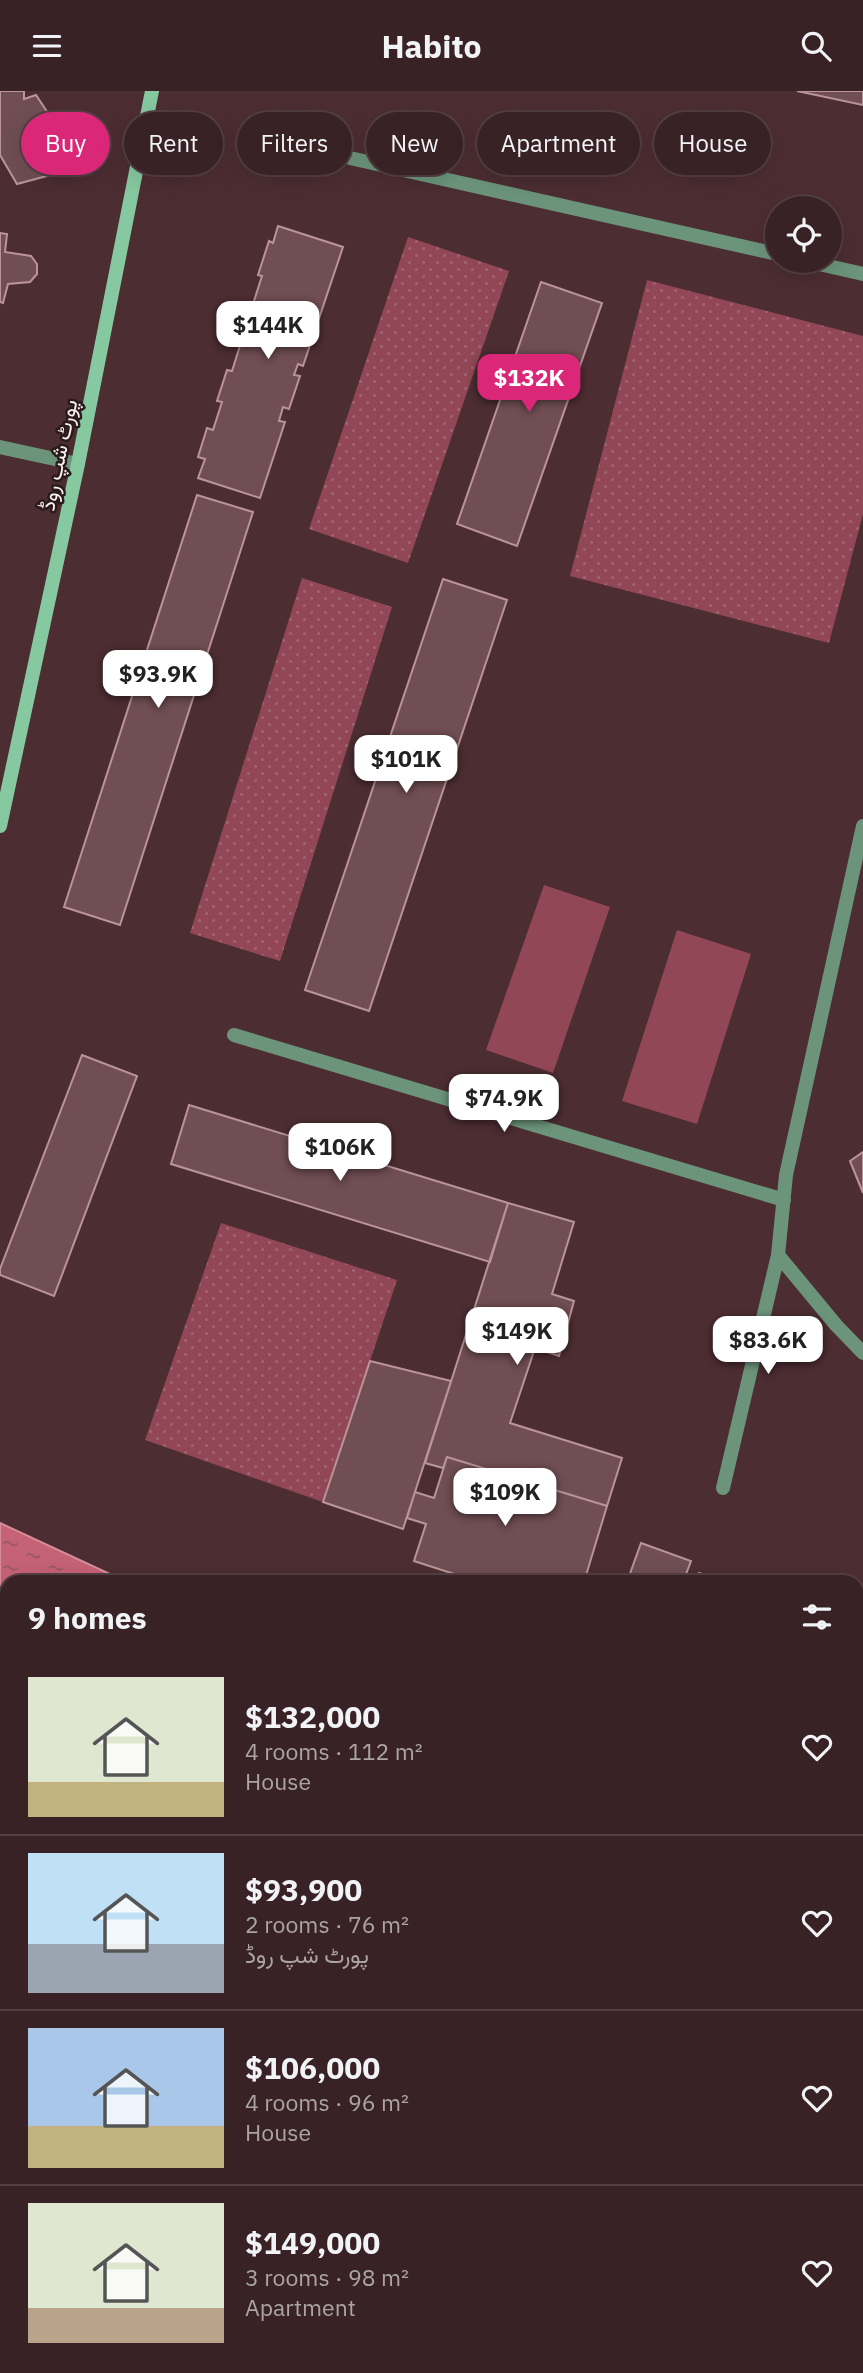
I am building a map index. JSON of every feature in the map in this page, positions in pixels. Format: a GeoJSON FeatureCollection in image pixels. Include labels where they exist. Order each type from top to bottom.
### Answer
{"type":"FeatureCollection","features":[{"type":"Feature","properties":{"kind":"street","name":"پورٹ شپ روڈ"},"geometry":{"type":"LineString","coordinates":[[0,826],[78,464],[152,91]]}},
{"type":"Feature","properties":{"kind":"street"},"geometry":{"type":"LineString","coordinates":[[352,158],[765,251]]}},
{"type":"Feature","properties":{"kind":"street"},"geometry":{"type":"LineString","coordinates":[[842,269],[863,274]]}},
{"type":"Feature","properties":{"kind":"street"},"geometry":{"type":"LineString","coordinates":[[0,447],[78,464]]}},
{"type":"Feature","properties":{"kind":"street"},"geometry":{"type":"LineString","coordinates":[[723,1488],[778,1255],[786,1175],[863,826]]}},
{"type":"Feature","properties":{"kind":"street"},"geometry":{"type":"LineString","coordinates":[[234,1035],[784,1200]]}},
{"type":"Feature","properties":{"kind":"street"},"geometry":{"type":"LineString","coordinates":[[778,1255],[863,1353]]}},
{"type":"Feature","properties":{"kind":"shaded area"},"geometry":{"type":"Polygon","coordinates":[[[408,237],[509,271],[408,563],[309,529],[408,237]]]}},
{"type":"Feature","properties":{"kind":"shaded area"},"geometry":{"type":"Polygon","coordinates":[[[647,280],[863,336],[863,514],[829,643],[570,576],[647,280]]]}},
{"type":"Feature","properties":{"kind":"shaded area"},"geometry":{"type":"Polygon","coordinates":[[[302,578],[392,607],[280,961],[190,933],[302,578]]]}},
{"type":"Feature","properties":{"kind":"shaded area"},"geometry":{"type":"Polygon","coordinates":[[[544,885],[610,907],[553,1073],[486,1050],[544,885]]]}},
{"type":"Feature","properties":{"kind":"shaded area"},"geometry":{"type":"Polygon","coordinates":[[[677,930],[751,954],[697,1124],[622,1101],[677,930]]]}},
{"type":"Feature","properties":{"kind":"shaded area"},"geometry":{"type":"Polygon","coordinates":[[[221,1223],[397,1280],[323,1502],[145,1440],[221,1223]]]}},
{"type":"Feature","properties":{"kind":"water"},"geometry":{"type":"Polygon","coordinates":[[[0,1523],[112,1575],[0,1575],[0,1523]]]}},
{"type":"Feature","properties":{"kind":"building"},"geometry":{"type":"Polygon","coordinates":[[[0,91],[24,91],[24,99],[36,95],[47,112],[21,112],[21,175],[50,175],[17,184],[0,155],[0,91]]]}},
{"type":"Feature","properties":{"kind":"building"},"geometry":{"type":"Polygon","coordinates":[[[797,91],[863,91],[863,105],[797,91]]]}},
{"type":"Feature","properties":{"kind":"building"},"geometry":{"type":"Polygon","coordinates":[[[278,226],[343,247],[303,366],[298,364],[294,375],[300,376],[289,409],[283,407],[279,421],[285,422],[260,498],[198,478],[205,459],[198,457],[207,428],[213,430],[222,402],[217,401],[227,370],[232,371],[244,333],[240,331],[249,303],[253,304],[262,276],[258,275],[269,241],[273,243],[278,226]]]}},
{"type":"Feature","properties":{"kind":"building"},"geometry":{"type":"Polygon","coordinates":[[[0,233],[7,234],[5,252],[31,256],[37,264],[37,274],[30,282],[8,284],[3,303],[0,302],[0,233]]]}},
{"type":"Feature","properties":{"kind":"building"},"geometry":{"type":"Polygon","coordinates":[[[541,282],[602,303],[517,546],[457,524],[541,282]]]}},
{"type":"Feature","properties":{"kind":"building"},"geometry":{"type":"Polygon","coordinates":[[[197,495],[253,512],[120,925],[64,907],[197,495]]]}},
{"type":"Feature","properties":{"kind":"building"},"geometry":{"type":"Polygon","coordinates":[[[443,579],[507,600],[369,1011],[305,990],[443,579]]]}},
{"type":"Feature","properties":{"kind":"building"},"geometry":{"type":"Polygon","coordinates":[[[82,1055],[137,1076],[54,1296],[0,1275],[0,1269],[82,1055]]]}},
{"type":"Feature","properties":{"kind":"building"},"geometry":{"type":"Polygon","coordinates":[[[189,1105],[508,1203],[490,1262],[171,1164],[189,1105]]]}},
{"type":"Feature","properties":{"kind":"building"},"geometry":{"type":"Polygon","coordinates":[[[863,1152],[863,1193],[850,1161],[863,1152]]]}},
{"type":"Feature","properties":{"kind":"building"},"geometry":{"type":"Polygon","coordinates":[[[508,1203],[574,1222],[552,1294],[574,1301],[559,1356],[535,1348],[510,1423],[622,1458],[607,1506],[447,1457],[443,1468],[425,1463],[508,1203]]]}},
{"type":"Feature","properties":{"kind":"building"},"geometry":{"type":"Polygon","coordinates":[[[370,1361],[451,1381],[403,1529],[323,1502],[370,1361]]]}},
{"type":"Feature","properties":{"kind":"building"},"geometry":{"type":"Polygon","coordinates":[[[447,1457],[607,1506],[586,1575],[457,1575],[414,1561],[426,1524],[407,1518],[415,1492],[434,1498],[447,1457]]]}},
{"type":"Feature","properties":{"kind":"building"},"geometry":{"type":"Polygon","coordinates":[[[641,1543],[691,1561],[686,1575],[630,1575],[641,1543]]]}}]}
